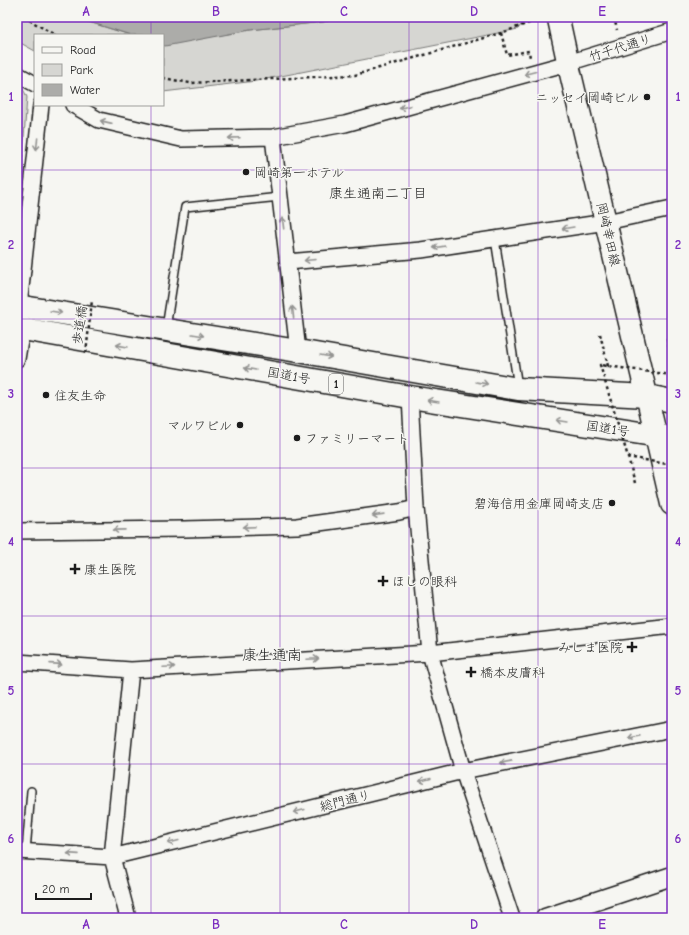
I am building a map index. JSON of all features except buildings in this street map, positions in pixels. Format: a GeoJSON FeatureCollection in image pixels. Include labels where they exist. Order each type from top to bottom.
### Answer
{"type":"FeatureCollection","features":[{"type":"Feature","properties":{"kind":"main road","name":"岡崎幸田線"},"geometry":{"type":"LineString","coordinates":[[560,25],[647,396],[664,436]]}},
{"type":"Feature","properties":{"kind":"main road","name":"国道1号"},"geometry":{"type":"LineString","coordinates":[[18,306],[298,350],[518,389],[647,396]]}},
{"type":"Feature","properties":{"kind":"main road","name":"国道1号"},"geometry":{"type":"LineString","coordinates":[[19,328],[410,397],[664,436]]}},
{"type":"Feature","properties":{"kind":"main road","name":"1"},"geometry":{"type":"LineString","coordinates":[[647,396],[672,401]]}},
{"type":"Feature","properties":{"kind":"main road"},"geometry":{"type":"LineString","coordinates":[[664,436],[672,504]]}},
{"type":"Feature","properties":{"kind":"street","name":"竹千代通り"},"geometry":{"type":"LineString","coordinates":[[75,106],[99,120],[181,139],[273,137],[344,124],[568,63],[672,31]]}},
{"type":"Feature","properties":{"kind":"street"},"geometry":{"type":"LineString","coordinates":[[17,74],[34,83]]}},
{"type":"Feature","properties":{"kind":"street"},"geometry":{"type":"LineString","coordinates":[[17,359],[19,328],[18,306],[41,106]]}},
{"type":"Feature","properties":{"kind":"street"},"geometry":{"type":"LineString","coordinates":[[273,137],[298,350]]}},
{"type":"Feature","properties":{"kind":"street"},"geometry":{"type":"LineString","coordinates":[[288,262],[421,250],[606,222],[672,208]]}},
{"type":"Feature","properties":{"kind":"street"},"geometry":{"type":"LineString","coordinates":[[410,397],[416,508],[430,653],[463,771],[512,918]]}},
{"type":"Feature","properties":{"kind":"street"},"geometry":{"type":"LineString","coordinates":[[17,531],[297,526],[399,512],[416,508]]}},
{"type":"Feature","properties":{"kind":"street"},"geometry":{"type":"LineString","coordinates":[[17,662],[130,670],[430,653],[672,626]]}},
{"type":"Feature","properties":{"kind":"street"},"geometry":{"type":"LineString","coordinates":[[128,918],[112,857],[130,670]]}},
{"type":"Feature","properties":{"kind":"street","name":"総門通り"},"geometry":{"type":"LineString","coordinates":[[22,851],[112,857],[463,771],[672,729]]}},
{"type":"Feature","properties":{"kind":"street"},"geometry":{"type":"LineString","coordinates":[[545,918],[672,876]]}},
{"type":"Feature","properties":{"kind":"lane"},"geometry":{"type":"LineString","coordinates":[[166,330],[185,207],[280,197]]}},
{"type":"Feature","properties":{"kind":"lane"},"geometry":{"type":"LineString","coordinates":[[495,239],[518,389]]}},
{"type":"Feature","properties":{"kind":"lane"},"geometry":{"type":"LineString","coordinates":[[22,851],[31,791]]}},
{"type":"Feature","properties":{"kind":"path"},"geometry":{"type":"LineString","coordinates":[[24,17],[53,34]]}},
{"type":"Feature","properties":{"kind":"path"},"geometry":{"type":"LineString","coordinates":[[164,78],[190,83],[355,75],[501,32],[546,17]]}},
{"type":"Feature","properties":{"kind":"path"},"geometry":{"type":"LineString","coordinates":[[501,32],[507,55],[529,51],[533,72]]}},
{"type":"Feature","properties":{"kind":"path","name":"歩道橋"},"geometry":{"type":"LineString","coordinates":[[86,353],[92,300]]}},
{"type":"Feature","properties":{"kind":"path"},"geometry":{"type":"LineString","coordinates":[[600,334],[608,366]]}},
{"type":"Feature","properties":{"kind":"path"},"geometry":{"type":"LineString","coordinates":[[667,339],[672,358]]}},
{"type":"Feature","properties":{"kind":"path"},"geometry":{"type":"LineString","coordinates":[[635,483],[600,365],[672,375]]}},
{"type":"Feature","properties":{"kind":"path"},"geometry":{"type":"LineString","coordinates":[[628,457],[672,465]]}},
{"type":"Feature","properties":{"kind":"green space"},"geometry":{"type":"Polygon","coordinates":[[[17,17],[73,17],[127,34],[34,34],[34,50],[17,41],[17,17]]]}},
{"type":"Feature","properties":{"kind":"green space"},"geometry":{"type":"Polygon","coordinates":[[[343,17],[527,17],[518,29],[256,81],[164,92],[164,45],[250,30],[323,22],[343,17]]]}},
{"type":"Feature","properties":{"kind":"green space"},"geometry":{"type":"Polygon","coordinates":[[[17,86],[23,89],[27,97],[21,179],[24,187],[19,252],[17,257],[17,86]]]}},
{"type":"Feature","properties":{"kind":"water"},"geometry":{"type":"Polygon","coordinates":[[[73,17],[343,17],[323,22],[250,30],[165,46],[164,34],[128,34],[73,17]]]}},
{"type":"Feature","properties":{"kind":"place","name":"ニッセイ岡崎ビル"},"geometry":{"type":"Point","coordinates":[647,97]}},
{"type":"Feature","properties":{"kind":"place","name":"岡崎第一ホテル"},"geometry":{"type":"Point","coordinates":[246,172]}},
{"type":"Feature","properties":{"kind":"place","name":"住友生命"},"geometry":{"type":"Point","coordinates":[46,395]}},
{"type":"Feature","properties":{"kind":"place","name":"マルワビル"},"geometry":{"type":"Point","coordinates":[240,425]}},
{"type":"Feature","properties":{"kind":"place","name":"ファミリーマート"},"geometry":{"type":"Point","coordinates":[297,438]}},
{"type":"Feature","properties":{"kind":"place","name":"碧海信用金庫岡崎支店"},"geometry":{"type":"Point","coordinates":[612,503]}},
{"type":"Feature","properties":{"kind":"place","name":"康生医院"},"geometry":{"type":"Point","coordinates":[75,569]}},
{"type":"Feature","properties":{"kind":"place","name":"ほしの眼科"},"geometry":{"type":"Point","coordinates":[383,581]}},
{"type":"Feature","properties":{"kind":"place","name":"みしま医院"},"geometry":{"type":"Point","coordinates":[632,647]}},
{"type":"Feature","properties":{"kind":"place","name":"橋本皮膚科"},"geometry":{"type":"Point","coordinates":[471,672]}},
{"type":"Feature","properties":{"kind":"district","name":"康生通南二丁目"},"geometry":{"type":"Point","coordinates":[378,193]}},
{"type":"Feature","properties":{"kind":"district","name":"康生通南"},"geometry":{"type":"Point","coordinates":[272,655]}}]}
